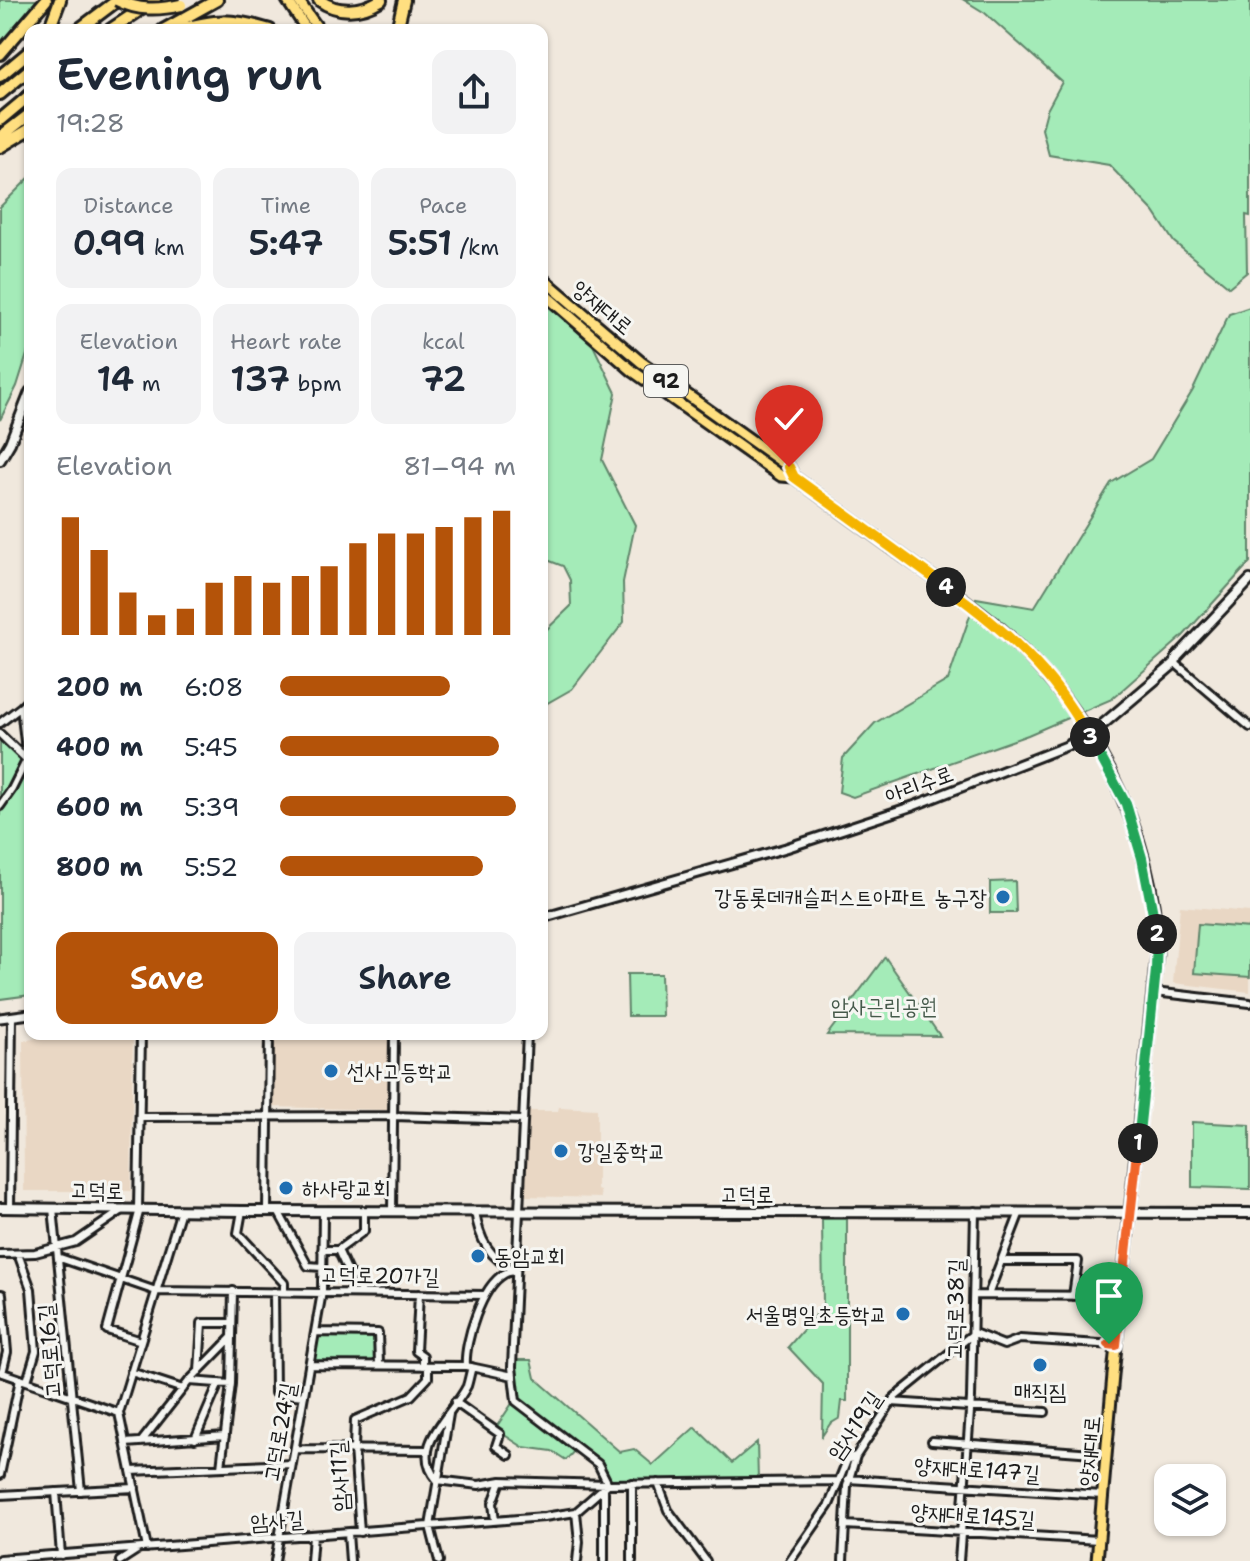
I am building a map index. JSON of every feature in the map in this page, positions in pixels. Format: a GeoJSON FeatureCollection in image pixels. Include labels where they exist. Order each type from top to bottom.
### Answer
{"type":"FeatureCollection","features":[{"type":"Feature","properties":{"kind":"highway"},"geometry":{"type":"LineString","coordinates":[[26,24],[46,0]]}},
{"type":"Feature","properties":{"kind":"highway"},"geometry":{"type":"LineString","coordinates":[[51,24],[60,0]]}},
{"type":"Feature","properties":{"kind":"highway"},"geometry":{"type":"LineString","coordinates":[[86,24],[117,0],[138,8],[166,8],[185,2]]}},
{"type":"Feature","properties":{"kind":"highway"},"geometry":{"type":"LineString","coordinates":[[119,24],[155,0]]}},
{"type":"Feature","properties":{"kind":"highway"},"geometry":{"type":"LineString","coordinates":[[174,24],[217,0]]}},
{"type":"Feature","properties":{"kind":"highway"},"geometry":{"type":"LineString","coordinates":[[323,3],[360,10],[381,0]]}},
{"type":"Feature","properties":{"kind":"highway"},"geometry":{"type":"LineString","coordinates":[[398,24],[404,0]]}},
{"type":"Feature","properties":{"kind":"highway"},"geometry":{"type":"LineString","coordinates":[[198,24],[209,21],[249,24]]}},
{"type":"Feature","properties":{"kind":"highway"},"geometry":{"type":"LineString","coordinates":[[0,54],[24,26]]}},
{"type":"Feature","properties":{"kind":"highway"},"geometry":{"type":"LineString","coordinates":[[0,76],[24,56]]}},
{"type":"Feature","properties":{"kind":"highway"},"geometry":{"type":"LineString","coordinates":[[0,94],[24,74]]}},
{"type":"Feature","properties":{"kind":"highway"},"geometry":{"type":"LineString","coordinates":[[0,120],[24,100]]}},
{"type":"Feature","properties":{"kind":"highway"},"geometry":{"type":"LineString","coordinates":[[0,137],[24,119]]}},
{"type":"Feature","properties":{"kind":"highway"},"geometry":{"type":"LineString","coordinates":[[0,147],[24,133]]}},
{"type":"Feature","properties":{"kind":"main road"},"geometry":{"type":"LineString","coordinates":[[287,0],[308,24]]}},
{"type":"Feature","properties":{"kind":"main road"},"geometry":{"type":"LineString","coordinates":[[298,0],[309,24]]}},
{"type":"Feature","properties":{"kind":"main road","name":"양재대로"},"geometry":{"type":"LineString","coordinates":[[548,283],[641,362],[789,467],[794,477],[997,626],[1047,676],[1089,736],[1126,804],[1156,923],[1154,992],[1116,1345],[1097,1561]]}},
{"type":"Feature","properties":{"kind":"main road","name":"양재대로"},"geometry":{"type":"LineString","coordinates":[[548,297],[634,372],[781,476],[794,477]]}},
{"type":"Feature","properties":{"kind":"main road"},"geometry":{"type":"LineString","coordinates":[[0,460],[24,407]]}},
{"type":"Feature","properties":{"kind":"main road","name":"아리수로"},"geometry":{"type":"LineString","coordinates":[[1069,745],[1089,736],[1175,663],[1177,657],[1250,580]]}},
{"type":"Feature","properties":{"kind":"main road","name":"고덕로"},"geometry":{"type":"LineString","coordinates":[[0,1208],[1250,1213]]}},
{"type":"Feature","properties":{"kind":"street"},"geometry":{"type":"LineString","coordinates":[[1175,663],[1250,727]]}},
{"type":"Feature","properties":{"kind":"street"},"geometry":{"type":"LineString","coordinates":[[0,723],[24,704]]}},
{"type":"Feature","properties":{"kind":"street"},"geometry":{"type":"LineString","coordinates":[[21,707],[24,730]]}},
{"type":"Feature","properties":{"kind":"street"},"geometry":{"type":"LineString","coordinates":[[0,734],[24,757]]}},
{"type":"Feature","properties":{"kind":"street","name":"아리수로"},"geometry":{"type":"LineString","coordinates":[[548,916],[828,834],[913,806],[1069,745]]}},
{"type":"Feature","properties":{"kind":"street"},"geometry":{"type":"LineString","coordinates":[[0,806],[24,768]]}},
{"type":"Feature","properties":{"kind":"street"},"geometry":{"type":"LineString","coordinates":[[1154,992],[1250,1003]]}},
{"type":"Feature","properties":{"kind":"street"},"geometry":{"type":"LineString","coordinates":[[0,1018],[24,1015]]}},
{"type":"Feature","properties":{"kind":"street"},"geometry":{"type":"LineString","coordinates":[[10,1208],[12,1016]]}},
{"type":"Feature","properties":{"kind":"street"},"geometry":{"type":"LineString","coordinates":[[141,1040],[139,1209],[107,1330],[141,1341]]}},
{"type":"Feature","properties":{"kind":"street"},"geometry":{"type":"LineString","coordinates":[[267,1211],[269,1040]]}},
{"type":"Feature","properties":{"kind":"street"},"geometry":{"type":"LineString","coordinates":[[392,1211],[394,1040]]}},
{"type":"Feature","properties":{"kind":"street"},"geometry":{"type":"LineString","coordinates":[[527,1040],[516,1271],[513,1376],[516,1401],[598,1464],[606,1485],[604,1561]]}},
{"type":"Feature","properties":{"kind":"street"},"geometry":{"type":"LineString","coordinates":[[140,1117],[268,1115],[523,1120]]}},
{"type":"Feature","properties":{"kind":"street"},"geometry":{"type":"LineString","coordinates":[[0,1117],[11,1118]]}},
{"type":"Feature","properties":{"kind":"street","name":"고덕로16길"},"geometry":{"type":"LineString","coordinates":[[53,1208],[81,1491]]}},
{"type":"Feature","properties":{"kind":"street"},"geometry":{"type":"LineString","coordinates":[[0,1254],[59,1248],[76,1242],[125,1208]]}},
{"type":"Feature","properties":{"kind":"street"},"geometry":{"type":"LineString","coordinates":[[120,1561],[143,1548],[135,1488],[119,1413],[181,1210]]}},
{"type":"Feature","properties":{"kind":"street"},"geometry":{"type":"LineString","coordinates":[[242,1211],[238,1233],[284,1283],[284,1292]]}},
{"type":"Feature","properties":{"kind":"street"},"geometry":{"type":"LineString","coordinates":[[278,1211],[308,1266],[322,1267]]}},
{"type":"Feature","properties":{"kind":"street","name":"고덕로24길"},"geometry":{"type":"LineString","coordinates":[[275,1561],[322,1292],[323,1211]]}},
{"type":"Feature","properties":{"kind":"street"},"geometry":{"type":"LineString","coordinates":[[322,1250],[338,1250],[364,1231],[364,1211]]}},
{"type":"Feature","properties":{"kind":"street"},"geometry":{"type":"LineString","coordinates":[[475,1211],[478,1231],[488,1252],[516,1271]]}},
{"type":"Feature","properties":{"kind":"street","name":"고덕로38길"},"geometry":{"type":"LineString","coordinates":[[959,1561],[971,1407],[975,1211]]}},
{"type":"Feature","properties":{"kind":"street"},"geometry":{"type":"LineString","coordinates":[[988,1295],[1020,1212]]}},
{"type":"Feature","properties":{"kind":"street"},"geometry":{"type":"LineString","coordinates":[[338,1250],[349,1274],[360,1278],[360,1293]]}},
{"type":"Feature","properties":{"kind":"street"},"geometry":{"type":"LineString","coordinates":[[0,1475],[23,1380],[36,1351],[31,1289],[18,1254]]}},
{"type":"Feature","properties":{"kind":"street","name":"고덕로20가길"},"geometry":{"type":"LineString","coordinates":[[60,1258],[156,1291],[485,1295]]}},
{"type":"Feature","properties":{"kind":"street"},"geometry":{"type":"LineString","coordinates":[[1001,1261],[1078,1261],[1073,1296]]}},
{"type":"Feature","properties":{"kind":"street"},"geometry":{"type":"LineString","coordinates":[[437,1480],[426,1457],[432,1436],[467,1385],[469,1367],[465,1353],[485,1295],[504,1274],[516,1271]]}},
{"type":"Feature","properties":{"kind":"street"},"geometry":{"type":"LineString","coordinates":[[221,1467],[231,1384],[233,1291]]}},
{"type":"Feature","properties":{"kind":"street"},"geometry":{"type":"LineString","coordinates":[[274,1292],[275,1393],[304,1396]]}},
{"type":"Feature","properties":{"kind":"street"},"geometry":{"type":"LineString","coordinates":[[0,1294],[7,1352],[1,1372],[119,1413]]}},
{"type":"Feature","properties":{"kind":"street"},"geometry":{"type":"LineString","coordinates":[[419,1294],[416,1351],[423,1356],[426,1366]]}},
{"type":"Feature","properties":{"kind":"street"},"geometry":{"type":"LineString","coordinates":[[974,1295],[1122,1296]]}},
{"type":"Feature","properties":{"kind":"street"},"geometry":{"type":"LineString","coordinates":[[199,1371],[202,1323],[232,1323]]}},
{"type":"Feature","properties":{"kind":"street"},"geometry":{"type":"LineString","coordinates":[[315,1332],[378,1333],[379,1365]]}},
{"type":"Feature","properties":{"kind":"street"},"geometry":{"type":"LineString","coordinates":[[974,1333],[1004,1345],[1020,1339],[1116,1345]]}},
{"type":"Feature","properties":{"kind":"street","name":"암사19길"},"geometry":{"type":"LineString","coordinates":[[790,1561],[829,1505],[848,1458],[856,1456],[891,1402],[974,1333]]}},
{"type":"Feature","properties":{"kind":"street"},"geometry":{"type":"LineString","coordinates":[[141,1442],[189,1381],[232,1337]]}},
{"type":"Feature","properties":{"kind":"street"},"geometry":{"type":"LineString","coordinates":[[309,1365],[469,1367],[513,1376]]}},
{"type":"Feature","properties":{"kind":"street","name":"암사11길"},"geometry":{"type":"LineString","coordinates":[[360,1532],[355,1420],[411,1396],[428,1378],[426,1366]]}},
{"type":"Feature","properties":{"kind":"street"},"geometry":{"type":"LineString","coordinates":[[131,1372],[183,1389]]}},
{"type":"Feature","properties":{"kind":"street"},"geometry":{"type":"LineString","coordinates":[[189,1381],[231,1384]]}},
{"type":"Feature","properties":{"kind":"street"},"geometry":{"type":"LineString","coordinates":[[195,1439],[219,1383]]}},
{"type":"Feature","properties":{"kind":"street"},"geometry":{"type":"LineString","coordinates":[[455,1402],[500,1434],[496,1446],[509,1455]]}},
{"type":"Feature","properties":{"kind":"street"},"geometry":{"type":"LineString","coordinates":[[891,1402],[1045,1412]]}},
{"type":"Feature","properties":{"kind":"street"},"geometry":{"type":"LineString","coordinates":[[439,1561],[430,1526],[449,1410]]}},
{"type":"Feature","properties":{"kind":"street"},"geometry":{"type":"LineString","coordinates":[[125,1443],[225,1436]]}},
{"type":"Feature","properties":{"kind":"street"},"geometry":{"type":"LineString","coordinates":[[932,1441],[1106,1454]]}},
{"type":"Feature","properties":{"kind":"street"},"geometry":{"type":"LineString","coordinates":[[295,1449],[428,1450]]}},
{"type":"Feature","properties":{"kind":"street"},"geometry":{"type":"LineString","coordinates":[[843,1561],[848,1479],[856,1456]]}},
{"type":"Feature","properties":{"kind":"street"},"geometry":{"type":"LineString","coordinates":[[131,1471],[292,1464]]}},
{"type":"Feature","properties":{"kind":"street","name":"양재대로147길"},"geometry":{"type":"LineString","coordinates":[[848,1479],[1103,1495]]}},
{"type":"Feature","properties":{"kind":"street"},"geometry":{"type":"LineString","coordinates":[[437,1480],[479,1485],[501,1481],[606,1485],[838,1481]]}},
{"type":"Feature","properties":{"kind":"street"},"geometry":{"type":"LineString","coordinates":[[495,1521],[493,1503],[501,1481]]}},
{"type":"Feature","properties":{"kind":"street"},"geometry":{"type":"LineString","coordinates":[[632,1483],[632,1561]]}},
{"type":"Feature","properties":{"kind":"street"},"geometry":{"type":"LineString","coordinates":[[658,1483],[668,1510],[706,1561]]}},
{"type":"Feature","properties":{"kind":"street"},"geometry":{"type":"LineString","coordinates":[[577,1561],[576,1512],[606,1485]]}},
{"type":"Feature","properties":{"kind":"street"},"geometry":{"type":"LineString","coordinates":[[0,1495],[135,1488]]}},
{"type":"Feature","properties":{"kind":"street"},"geometry":{"type":"LineString","coordinates":[[56,1492],[61,1555]]}},
{"type":"Feature","properties":{"kind":"street","name":"암사길"},"geometry":{"type":"LineString","coordinates":[[0,1559],[576,1512]]}},
{"type":"Feature","properties":{"kind":"street","name":"양재대로145길"},"geometry":{"type":"LineString","coordinates":[[845,1525],[1099,1540]]}},
{"type":"Feature","properties":{"kind":"street"},"geometry":{"type":"LineString","coordinates":[[348,1533],[350,1561]]}},
{"type":"Feature","properties":{"kind":"street"},"geometry":{"type":"LineString","coordinates":[[311,1561],[313,1535]]}},
{"type":"Feature","properties":{"kind":"shaded area"},"geometry":{"type":"Polygon","coordinates":[[[1180,906],[1250,912],[1250,992],[1173,983],[1180,906]]]}},
{"type":"Feature","properties":{"kind":"shaded area"},"geometry":{"type":"Polygon","coordinates":[[[133,1040],[131,1191],[24,1191],[23,1041],[133,1040]]]}},
{"type":"Feature","properties":{"kind":"shaded area","name":"선사고등학교"},"geometry":{"type":"Polygon","coordinates":[[[273,1040],[390,1040],[388,1110],[273,1107],[273,1040]]]}},
{"type":"Feature","properties":{"kind":"shaded area","name":"강일중학교"},"geometry":{"type":"Polygon","coordinates":[[[559,1107],[597,1109],[597,1190],[601,1198],[526,1196],[523,1192],[527,1111],[558,1111],[559,1107]]]}},
{"type":"Feature","properties":{"kind":"green space"},"geometry":{"type":"Polygon","coordinates":[[[0,0],[37,0],[0,43],[0,0]]]}},
{"type":"Feature","properties":{"kind":"green space"},"geometry":{"type":"Polygon","coordinates":[[[964,0],[1250,0],[1247,272],[1229,287],[1174,242],[1154,212],[1109,165],[1049,155],[1042,129],[1047,110],[1062,82],[985,13],[964,0]]]}},
{"type":"Feature","properties":{"kind":"green space"},"geometry":{"type":"Polygon","coordinates":[[[24,183],[24,364],[0,420],[0,207],[24,183]]]}},
{"type":"Feature","properties":{"kind":"green space"},"geometry":{"type":"Polygon","coordinates":[[[548,305],[593,345],[616,393],[602,460],[635,525],[623,582],[624,622],[572,689],[548,703],[548,628],[571,606],[570,580],[563,566],[548,560],[548,305]]]}},
{"type":"Feature","properties":{"kind":"green space"},"geometry":{"type":"Polygon","coordinates":[[[1250,307],[1250,562],[1183,636],[1112,699],[1028,735],[853,797],[839,792],[843,758],[875,723],[948,680],[976,598],[1034,608],[1111,483],[1151,459],[1193,390],[1229,314],[1250,307]]]}},
{"type":"Feature","properties":{"kind":"green space"},"geometry":{"type":"Polygon","coordinates":[[[0,740],[24,762],[24,996],[0,999],[0,740]]]}},
{"type":"Feature","properties":{"kind":"green space","name":"강동롯데캐슬퍼스트아파트 농구장"},"geometry":{"type":"Polygon","coordinates":[[[1015,881],[1016,913],[990,913],[990,882],[1015,881]]]}},
{"type":"Feature","properties":{"kind":"green space"},"geometry":{"type":"Polygon","coordinates":[[[1198,924],[1250,928],[1250,977],[1194,973],[1198,924]]]}},
{"type":"Feature","properties":{"kind":"green space","name":"암사근린공원"},"geometry":{"type":"Polygon","coordinates":[[[885,957],[940,1036],[827,1035],[885,957]]]}},
{"type":"Feature","properties":{"kind":"green space"},"geometry":{"type":"Polygon","coordinates":[[[627,974],[661,974],[662,1016],[628,1016],[627,974]]]}},
{"type":"Feature","properties":{"kind":"green space"},"geometry":{"type":"Polygon","coordinates":[[[1192,1122],[1250,1125],[1250,1189],[1192,1187],[1192,1122]]]}},
{"type":"Feature","properties":{"kind":"green space"},"geometry":{"type":"Polygon","coordinates":[[[822,1219],[847,1219],[847,1401],[842,1401],[840,1418],[830,1424],[822,1436],[823,1384],[788,1347],[823,1307],[822,1219]]]}},
{"type":"Feature","properties":{"kind":"green space"},"geometry":{"type":"Polygon","coordinates":[[[317,1335],[374,1336],[374,1363],[312,1362],[317,1335]]]}},
{"type":"Feature","properties":{"kind":"green space"},"geometry":{"type":"Polygon","coordinates":[[[516,1360],[531,1360],[535,1378],[620,1452],[634,1449],[653,1465],[695,1427],[732,1463],[757,1442],[758,1481],[608,1484],[598,1464],[516,1401],[516,1360]]]}},
{"type":"Feature","properties":{"kind":"green space"},"geometry":{"type":"Polygon","coordinates":[[[513,1402],[576,1449],[566,1460],[552,1451],[523,1447],[495,1429],[513,1402]]]}},
{"type":"Feature","properties":{"kind":"place","name":"강동롯데캐슬퍼스트아파트 농구장"},"geometry":{"type":"Point","coordinates":[1003,897]}},
{"type":"Feature","properties":{"kind":"place","name":"선사고등학교"},"geometry":{"type":"Point","coordinates":[331,1071]}},
{"type":"Feature","properties":{"kind":"place","name":"강일중학교"},"geometry":{"type":"Point","coordinates":[561,1151]}},
{"type":"Feature","properties":{"kind":"place","name":"하사랑교회"},"geometry":{"type":"Point","coordinates":[286,1188]}},
{"type":"Feature","properties":{"kind":"place","name":"동암교회"},"geometry":{"type":"Point","coordinates":[478,1256]}},
{"type":"Feature","properties":{"kind":"place","name":"서울명일초등학교"},"geometry":{"type":"Point","coordinates":[903,1314]}},
{"type":"Feature","properties":{"kind":"place","name":"매직짐"},"geometry":{"type":"Point","coordinates":[1040,1365]}},
{"type":"Feature","properties":{"kind":"route"},"geometry":{"type":"LineString","coordinates":[[789,467],[794,477],[969,603],[1020,647],[1066,699],[1100,753],[1126,804],[1156,923],[1157,954],[1116,1345],[1109,1344]]}}]}
